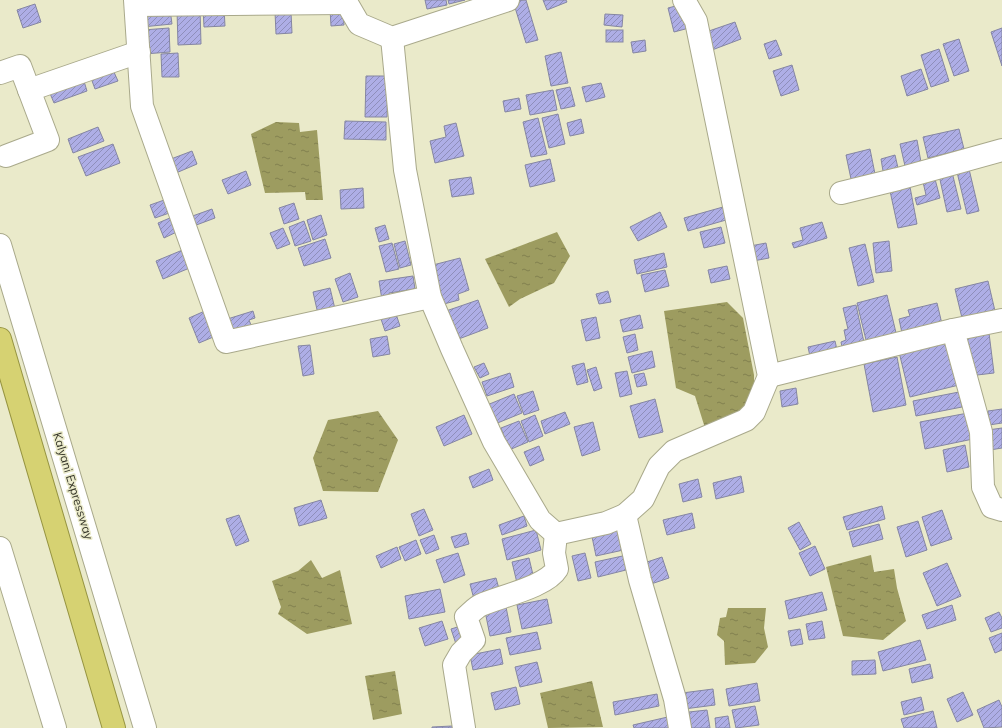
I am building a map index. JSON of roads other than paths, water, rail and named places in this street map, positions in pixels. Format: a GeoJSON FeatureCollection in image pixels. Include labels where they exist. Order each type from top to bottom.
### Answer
{"type":"FeatureCollection","features":[{"type":"Feature","properties":{"kind":"highway"},"geometry":{"type":"LineString","coordinates":[[0,339],[114,728]]}},
{"type":"Feature","properties":{"kind":"street"},"geometry":{"type":"LineString","coordinates":[[556,534],[606,523],[625,515],[643,499],[660,466],[674,451],[746,420],[754,412],[769,376],[696,20],[684,0]]}},
{"type":"Feature","properties":{"kind":"street"},"geometry":{"type":"LineString","coordinates":[[430,297],[226,342],[142,106],[136,3],[345,1],[359,24],[392,38],[499,2]]}},
{"type":"Feature","properties":{"kind":"street"},"geometry":{"type":"LineString","coordinates":[[392,38],[405,170],[430,297],[494,442],[540,520],[556,534]]}},
{"type":"Feature","properties":{"kind":"street"},"geometry":{"type":"LineString","coordinates":[[29,90],[139,52]]}},
{"type":"Feature","properties":{"kind":"street"},"geometry":{"type":"LineString","coordinates":[[0,73],[20,66],[48,140],[6,156]]}},
{"type":"Feature","properties":{"kind":"street"},"geometry":{"type":"LineString","coordinates":[[841,193],[1002,150]]}},
{"type":"Feature","properties":{"kind":"street","name":"Kalyani Expressway"},"geometry":{"type":"LineString","coordinates":[[0,245],[145,728]]}},
{"type":"Feature","properties":{"kind":"street"},"geometry":{"type":"LineString","coordinates":[[769,376],[953,330],[1002,320]]}},
{"type":"Feature","properties":{"kind":"street"},"geometry":{"type":"LineString","coordinates":[[953,330],[981,432],[983,487],[992,507],[1002,510]]}},
{"type":"Feature","properties":{"kind":"street"},"geometry":{"type":"LineString","coordinates":[[625,515],[640,580],[675,699],[680,728]]}},
{"type":"Feature","properties":{"kind":"street"},"geometry":{"type":"LineString","coordinates":[[464,728],[454,665],[461,653],[474,640],[466,617],[480,605],[510,595],[553,576],[557,569],[554,553],[556,534]]}},
{"type":"Feature","properties":{"kind":"street"},"geometry":{"type":"LineString","coordinates":[[0,548],[55,728]]}},
{"type":"Feature","properties":{"kind":"water"},"geometry":{"type":"Polygon","coordinates":[[[276,122],[299,123],[300,132],[317,130],[323,200],[306,200],[305,192],[265,193],[251,134],[276,122]]]}},
{"type":"Feature","properties":{"kind":"water"},"geometry":{"type":"Polygon","coordinates":[[[557,232],[570,256],[554,283],[520,299],[509,307],[485,259],[557,232]]]}},
{"type":"Feature","properties":{"kind":"water"},"geometry":{"type":"Polygon","coordinates":[[[727,302],[743,318],[754,375],[754,386],[747,408],[705,428],[695,396],[676,388],[664,311],[727,302]]]}},
{"type":"Feature","properties":{"kind":"water"},"geometry":{"type":"Polygon","coordinates":[[[378,411],[398,440],[378,492],[323,491],[313,458],[328,420],[378,411]]]}},
{"type":"Feature","properties":{"kind":"water"},"geometry":{"type":"Polygon","coordinates":[[[871,555],[874,572],[894,569],[897,588],[906,621],[883,640],[843,636],[826,567],[871,555]]]}},
{"type":"Feature","properties":{"kind":"water"},"geometry":{"type":"Polygon","coordinates":[[[311,560],[322,578],[340,570],[352,624],[307,634],[278,614],[281,607],[272,581],[298,571],[311,560]]]}},
{"type":"Feature","properties":{"kind":"water"},"geometry":{"type":"Polygon","coordinates":[[[728,608],[766,608],[764,628],[768,647],[755,663],[725,665],[724,641],[717,635],[720,618],[726,617],[728,608]]]}},
{"type":"Feature","properties":{"kind":"water"},"geometry":{"type":"Polygon","coordinates":[[[395,671],[402,714],[373,720],[365,676],[395,671]]]}},
{"type":"Feature","properties":{"kind":"water"},"geometry":{"type":"Polygon","coordinates":[[[592,681],[603,727],[548,728],[540,693],[592,681]]]}}]}
